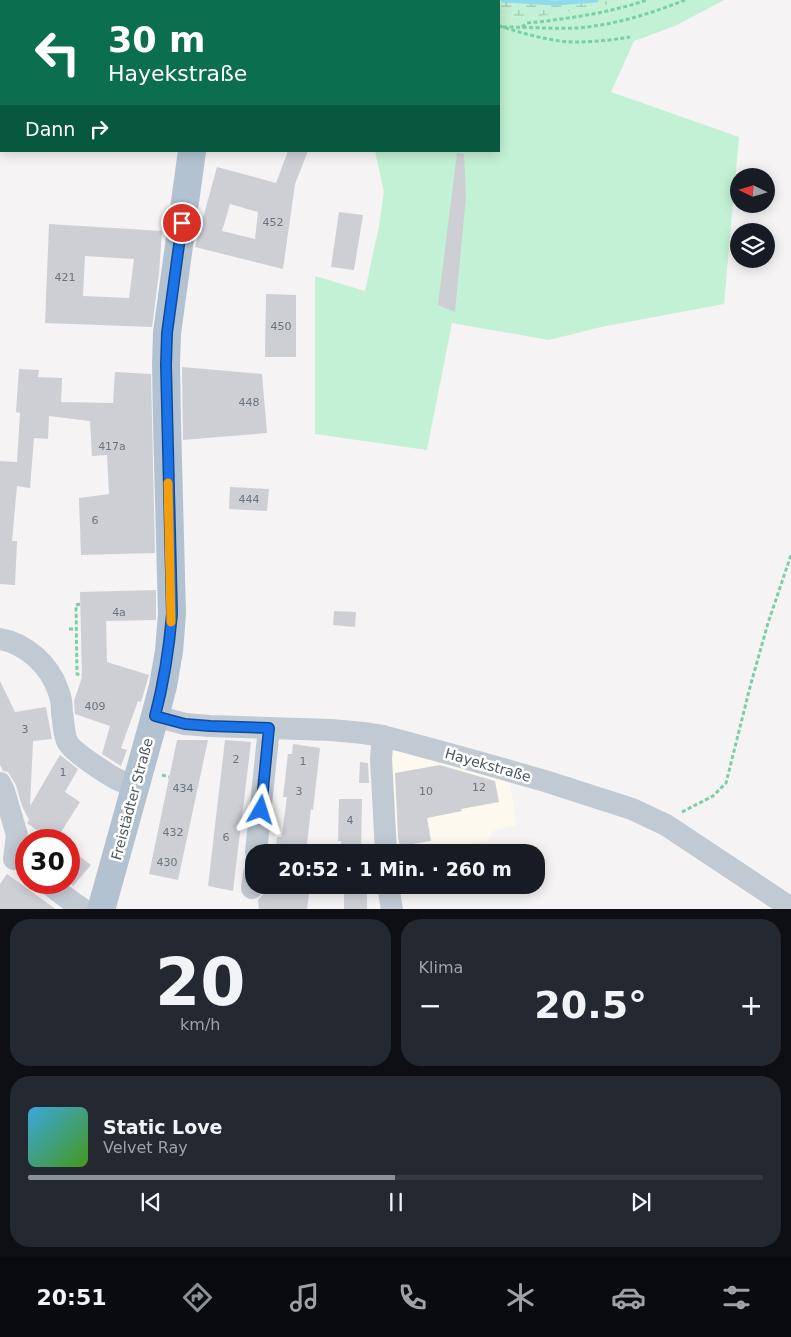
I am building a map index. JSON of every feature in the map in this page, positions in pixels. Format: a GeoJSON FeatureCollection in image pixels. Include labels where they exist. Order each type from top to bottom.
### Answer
{"type":"FeatureCollection","features":[{"type":"Feature","properties":{"kind":"main road","name":"Freistädter Straße"},"geometry":{"type":"LineString","coordinates":[[101,909],[155,716],[168,651],[172,614],[166,423],[167,333],[192,152]]}},
{"type":"Feature","properties":{"kind":"street"},"geometry":{"type":"LineString","coordinates":[[0,639],[13,642],[24,648],[50,673],[58,691],[64,734],[68,744],[76,753],[119,781],[136,786]]}},
{"type":"Feature","properties":{"kind":"street","name":"Hayekstraße"},"geometry":{"type":"LineString","coordinates":[[155,716],[185,724],[331,730],[383,736],[545,781],[632,809],[666,825],[791,908]]}},
{"type":"Feature","properties":{"kind":"street"},"geometry":{"type":"LineString","coordinates":[[257,844],[269,728]]}},
{"type":"Feature","properties":{"kind":"street"},"geometry":{"type":"LineString","coordinates":[[383,736],[381,758],[386,844]]}},
{"type":"Feature","properties":{"kind":"street"},"geometry":{"type":"LineString","coordinates":[[0,783],[17,835],[14,861]]}},
{"type":"Feature","properties":{"kind":"street"},"geometry":{"type":"LineString","coordinates":[[62,894],[82,909]]}},
{"type":"Feature","properties":{"kind":"street"},"geometry":{"type":"LineString","coordinates":[[389,894],[392,909]]}},
{"type":"Feature","properties":{"kind":"path"},"geometry":{"type":"LineString","coordinates":[[522,27],[527,23],[584,15],[630,6],[647,0]]}},
{"type":"Feature","properties":{"kind":"path"},"geometry":{"type":"LineString","coordinates":[[503,28],[569,28],[603,25],[655,12],[685,0]]}},
{"type":"Feature","properties":{"kind":"path"},"geometry":{"type":"LineString","coordinates":[[500,26],[539,37],[573,42],[598,42],[630,37]]}},
{"type":"Feature","properties":{"kind":"path"},"geometry":{"type":"LineString","coordinates":[[666,825],[676,815],[713,796],[726,783],[768,623],[791,555]]}},
{"type":"Feature","properties":{"kind":"path"},"geometry":{"type":"LineString","coordinates":[[80,604],[76,604],[77,674],[82,675]]}},
{"type":"Feature","properties":{"kind":"path"},"geometry":{"type":"LineString","coordinates":[[69,629],[76,630]]}},
{"type":"Feature","properties":{"kind":"path"},"geometry":{"type":"LineString","coordinates":[[77,644],[82,644]]}},
{"type":"Feature","properties":{"kind":"shaded area"},"geometry":{"type":"Polygon","coordinates":[[[395,745],[509,774],[516,825],[493,831],[488,841],[470,844],[394,844],[388,756],[395,745]]]}},
{"type":"Feature","properties":{"kind":"green space"},"geometry":{"type":"Polygon","coordinates":[[[500,0],[633,0],[530,18],[500,15],[500,0]]]}},
{"type":"Feature","properties":{"kind":"green space"},"geometry":{"type":"Polygon","coordinates":[[[633,0],[724,0],[675,26],[634,41],[611,92],[739,137],[736,168],[730,168],[730,213],[732,213],[724,304],[601,327],[549,340],[452,323],[427,450],[315,434],[315,276],[365,291],[384,192],[375,152],[500,152],[500,15],[530,18],[633,0]]]}},
{"type":"Feature","properties":{"kind":"building"},"geometry":{"type":"Polygon","coordinates":[[[288,152],[308,152],[295,184],[283,269],[195,247],[217,167],[276,183],[288,152]],[[230,204],[222,231],[255,239],[258,212],[230,204]]]}},
{"type":"Feature","properties":{"kind":"building"},"geometry":{"type":"Polygon","coordinates":[[[457,153],[464,154],[466,196],[455,312],[438,305],[457,153]]]}},
{"type":"Feature","properties":{"kind":"building"},"geometry":{"type":"Polygon","coordinates":[[[339,212],[363,215],[354,270],[331,267],[339,212]]]}},
{"type":"Feature","properties":{"kind":"building"},"geometry":{"type":"Polygon","coordinates":[[[49,224],[162,231],[152,327],[45,323],[49,224]],[[85,256],[83,296],[129,298],[134,259],[85,256]]]}},
{"type":"Feature","properties":{"kind":"building"},"geometry":{"type":"Polygon","coordinates":[[[266,294],[296,295],[296,357],[265,357],[266,294]]]}},
{"type":"Feature","properties":{"kind":"building"},"geometry":{"type":"Polygon","coordinates":[[[182,367],[262,374],[267,433],[183,440],[182,367]]]}},
{"type":"Feature","properties":{"kind":"building"},"geometry":{"type":"Polygon","coordinates":[[[19,369],[39,370],[38,377],[62,378],[61,402],[113,403],[115,372],[151,374],[155,553],[81,555],[79,498],[109,494],[107,455],[92,456],[90,421],[49,416],[48,439],[34,438],[30,488],[17,486],[12,541],[17,541],[15,585],[0,584],[0,461],[17,462],[20,413],[16,412],[19,369]]]}},
{"type":"Feature","properties":{"kind":"building"},"geometry":{"type":"Polygon","coordinates":[[[230,487],[269,489],[267,511],[229,509],[230,487]]]}},
{"type":"Feature","properties":{"kind":"building"},"geometry":{"type":"Polygon","coordinates":[[[156,590],[156,620],[106,621],[107,662],[149,675],[141,702],[138,701],[121,748],[127,750],[121,766],[102,754],[110,726],[75,714],[74,701],[82,677],[80,592],[156,590]]]}},
{"type":"Feature","properties":{"kind":"building"},"geometry":{"type":"Polygon","coordinates":[[[334,611],[356,612],[355,627],[333,625],[334,611]]]}},
{"type":"Feature","properties":{"kind":"building"},"geometry":{"type":"Polygon","coordinates":[[[0,681],[15,712],[46,707],[52,739],[33,741],[30,806],[60,755],[78,769],[65,792],[80,802],[63,829],[35,829],[27,823],[29,820],[22,806],[16,785],[8,772],[3,771],[0,765],[0,681]]]}},
{"type":"Feature","properties":{"kind":"building"},"geometry":{"type":"Polygon","coordinates":[[[177,740],[208,740],[178,880],[149,874],[177,740]]]}},
{"type":"Feature","properties":{"kind":"building"},"geometry":{"type":"Polygon","coordinates":[[[225,740],[251,742],[233,891],[208,886],[225,740]]]}},
{"type":"Feature","properties":{"kind":"building"},"geometry":{"type":"Polygon","coordinates":[[[293,744],[320,748],[313,810],[311,809],[307,844],[276,844],[277,837],[281,837],[287,797],[283,797],[288,754],[292,754],[293,744]]]}},
{"type":"Feature","properties":{"kind":"building"},"geometry":{"type":"Polygon","coordinates":[[[360,762],[368,763],[369,783],[359,783],[360,762]]]}},
{"type":"Feature","properties":{"kind":"building"},"geometry":{"type":"Polygon","coordinates":[[[440,765],[495,781],[499,802],[427,818],[431,841],[400,844],[395,773],[440,765]]]}},
{"type":"Feature","properties":{"kind":"building"},"geometry":{"type":"Polygon","coordinates":[[[339,799],[362,799],[361,844],[341,844],[341,841],[338,841],[339,799]]]}},
{"type":"Feature","properties":{"kind":"building"},"geometry":{"type":"Polygon","coordinates":[[[80,856],[91,865],[80,878],[80,856]]]}},
{"type":"Feature","properties":{"kind":"building"},"geometry":{"type":"Polygon","coordinates":[[[7,874],[15,880],[15,894],[35,894],[56,909],[0,909],[0,884],[7,874]]]}},
{"type":"Feature","properties":{"kind":"building"},"geometry":{"type":"Polygon","coordinates":[[[263,894],[309,894],[307,909],[259,909],[258,900],[263,894]]]}},
{"type":"Feature","properties":{"kind":"building"},"geometry":{"type":"Polygon","coordinates":[[[344,894],[367,894],[367,909],[344,909],[344,894]]]}},
{"type":"Feature","properties":{"kind":"waterway"},"geometry":{"type":"LineString","coordinates":[[503,0],[555,3],[596,0]]}},
{"type":"Feature","properties":{"kind":"slow traffic"},"geometry":{"type":"LineString","coordinates":[[168,483],[171,622]]}},
{"type":"Feature","properties":{"kind":"route"},"geometry":{"type":"LineString","coordinates":[[182,223],[167,333],[166,365],[172,614],[168,651],[155,716],[185,724],[269,728],[261,810]]}}]}
